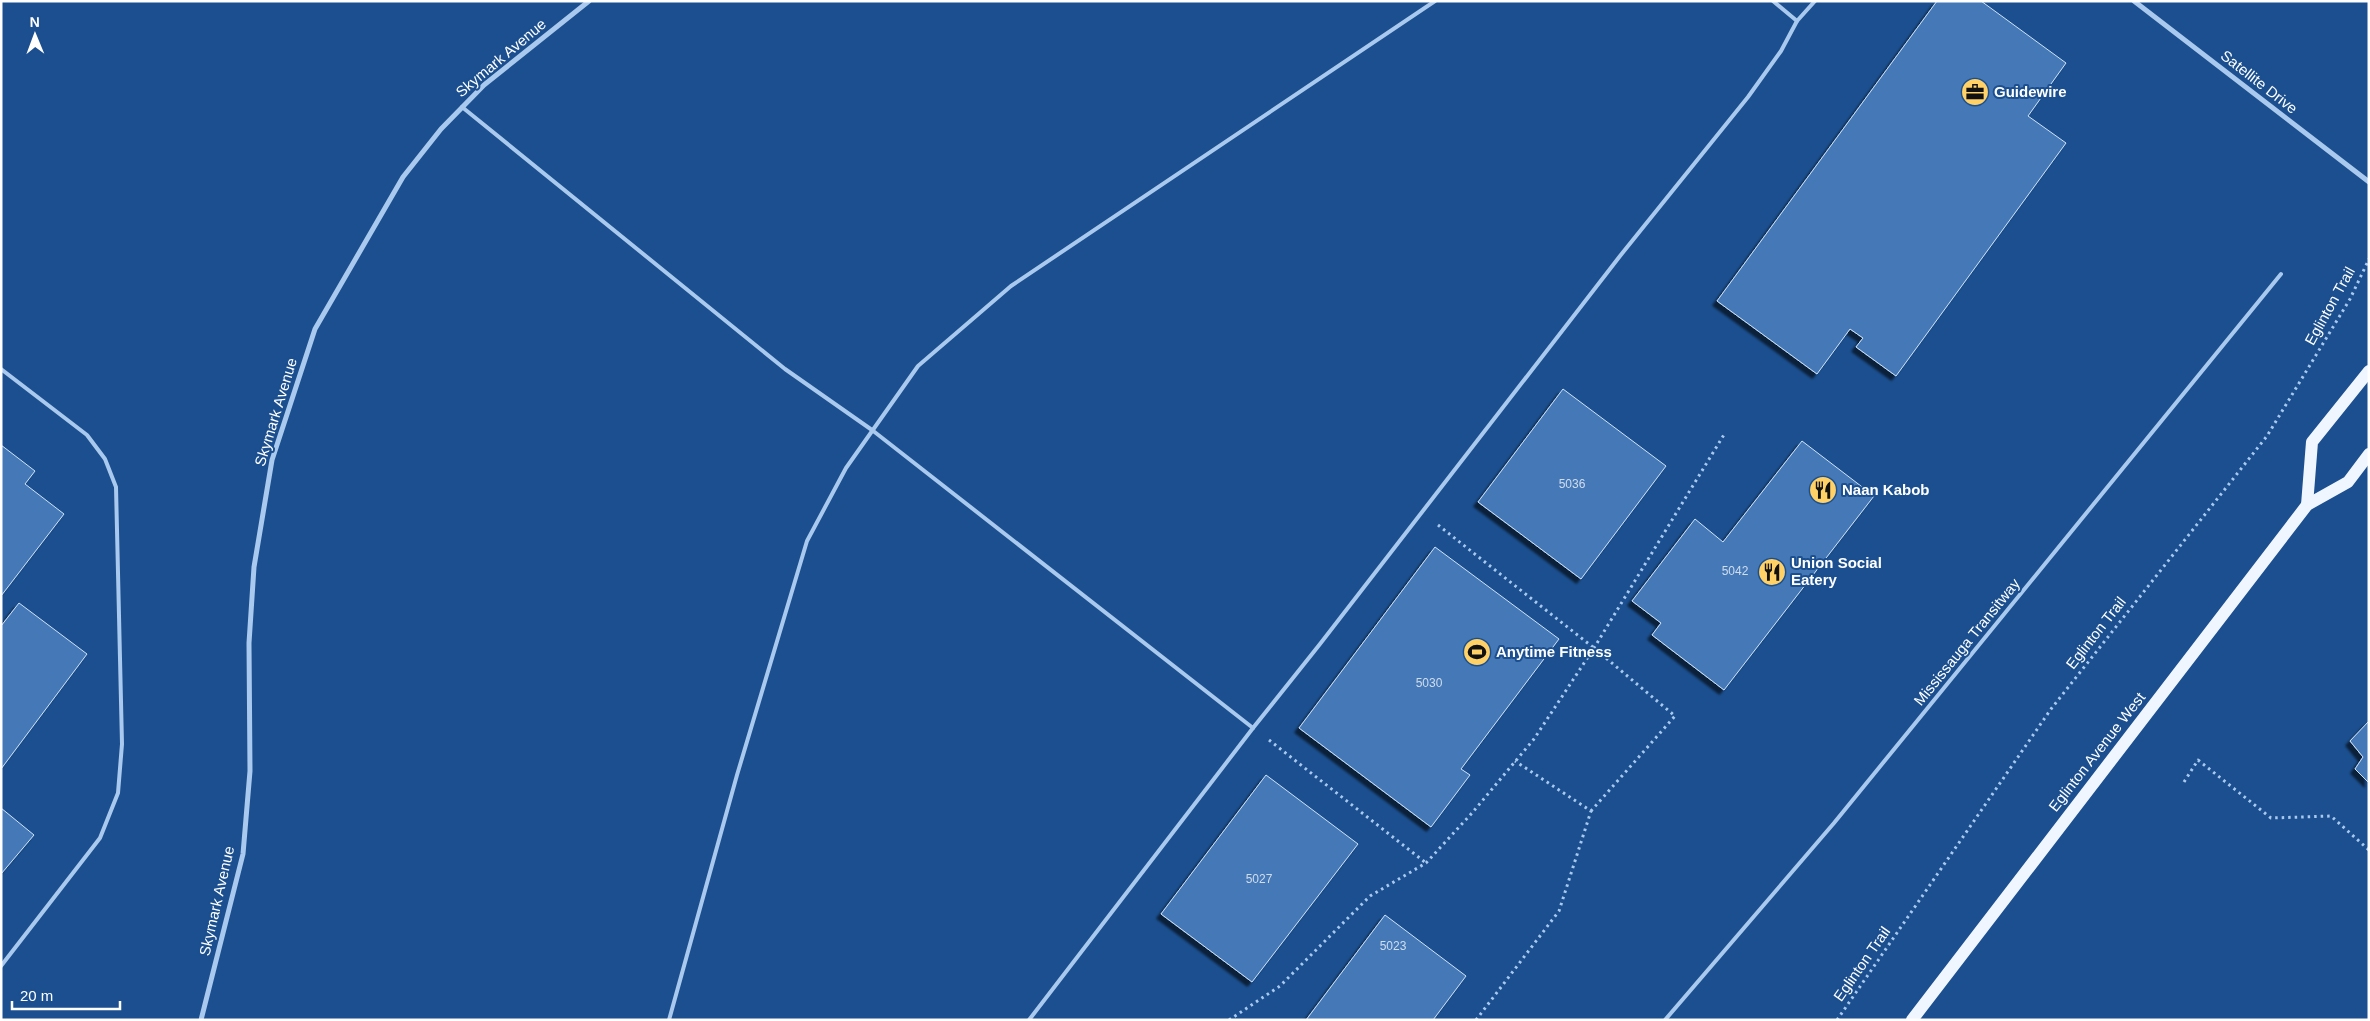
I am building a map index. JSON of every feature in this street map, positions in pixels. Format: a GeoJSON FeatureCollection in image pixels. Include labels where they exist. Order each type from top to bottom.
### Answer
{"type":"FeatureCollection","features":[{"type":"Feature","properties":{"kind":"main road"},"geometry":{"type":"LineString","coordinates":[[2307,505],[2312,442],[2369,371]]}},
{"type":"Feature","properties":{"kind":"main road","name":"Eglinton Avenue West"},"geometry":{"type":"LineString","coordinates":[[1912,1020],[2307,505],[2348,482],[2369,454]]}},
{"type":"Feature","properties":{"kind":"street","name":"Skymark Avenue"},"geometry":{"type":"LineString","coordinates":[[201,1020],[243,854],[250,771],[248,643],[253,577],[272,460],[314,329],[403,177],[441,129],[484,85],[590,1]]}},
{"type":"Feature","properties":{"kind":"street","name":"Satellite Drive"},"geometry":{"type":"LineString","coordinates":[[2134,1],[2369,182]]}},
{"type":"Feature","properties":{"kind":"lane"},"geometry":{"type":"LineString","coordinates":[[669,1020],[740,765],[806,541],[846,468],[918,366],[1011,286],[1435,1]]}},
{"type":"Feature","properties":{"kind":"lane"},"geometry":{"type":"LineString","coordinates":[[1773,1],[1798,21]]}},
{"type":"Feature","properties":{"kind":"lane"},"geometry":{"type":"LineString","coordinates":[[1029,1020],[1620,256],[1748,97],[1781,51],[1798,21],[1815,1]]}},
{"type":"Feature","properties":{"kind":"lane"},"geometry":{"type":"LineString","coordinates":[[462,107],[785,370],[872,430],[1253,728]]}},
{"type":"Feature","properties":{"kind":"lane","name":"Mississauga Transitway"},"geometry":{"type":"LineString","coordinates":[[1665,1020],[1834,823],[2281,274]]}},
{"type":"Feature","properties":{"kind":"lane"},"geometry":{"type":"LineString","coordinates":[[1,369],[87,435],[105,459],[116,487],[122,744],[118,793],[100,838],[1,966]]}},
{"type":"Feature","properties":{"kind":"path","name":"Eglinton Trail"},"geometry":{"type":"LineString","coordinates":[[1837,1020],[2051,709],[2267,436],[2350,299],[2369,259]]}},
{"type":"Feature","properties":{"kind":"path"},"geometry":{"type":"LineString","coordinates":[[1229,1020],[1280,986],[1370,896],[1426,863],[1472,813],[1534,739],[1594,648],[1725,433]]}},
{"type":"Feature","properties":{"kind":"path"},"geometry":{"type":"LineString","coordinates":[[1422,512],[1594,648],[1675,716],[1591,811],[1559,911],[1476,1020]]}},
{"type":"Feature","properties":{"kind":"path"},"geometry":{"type":"LineString","coordinates":[[1253,728],[1426,863]]}},
{"type":"Feature","properties":{"kind":"path"},"geometry":{"type":"LineString","coordinates":[[2184,782],[2198,760],[2271,818],[2331,816],[2369,850]]}},
{"type":"Feature","properties":{"kind":"path"},"geometry":{"type":"LineString","coordinates":[[1515,761],[1591,811]]}},
{"type":"Feature","properties":{"kind":"building"},"geometry":{"type":"Polygon","coordinates":[[[1937,1],[1981,1],[2066,63],[2028,116],[2066,143],[1896,376],[1856,347],[1863,338],[1850,329],[1817,374],[1717,301],[1937,1]]]}},
{"type":"Feature","properties":{"kind":"building"},"geometry":{"type":"Polygon","coordinates":[[[1563,389],[1666,466],[1581,579],[1478,502],[1563,389]]]}},
{"type":"Feature","properties":{"kind":"building"},"geometry":{"type":"Polygon","coordinates":[[[1802,441],[1874,496],[1724,690],[1652,635],[1661,623],[1632,601],[1695,519],[1723,542],[1802,441]]]}},
{"type":"Feature","properties":{"kind":"building"},"geometry":{"type":"Polygon","coordinates":[[[1,445],[35,471],[25,484],[64,514],[1,596],[1,445]]]}},
{"type":"Feature","properties":{"kind":"building"},"geometry":{"type":"Polygon","coordinates":[[[1435,547],[1559,639],[1461,769],[1470,775],[1431,827],[1299,728],[1435,547]]]}},
{"type":"Feature","properties":{"kind":"building"},"geometry":{"type":"Polygon","coordinates":[[[19,603],[87,654],[1,769],[1,626],[19,603]]]}},
{"type":"Feature","properties":{"kind":"building"},"geometry":{"type":"Polygon","coordinates":[[[2369,721],[2369,783],[2355,769],[2363,757],[2350,741],[2369,721]]]}},
{"type":"Feature","properties":{"kind":"building"},"geometry":{"type":"Polygon","coordinates":[[[1266,775],[1358,844],[1252,982],[1161,914],[1266,775]]]}},
{"type":"Feature","properties":{"kind":"building"},"geometry":{"type":"Polygon","coordinates":[[[1,808],[34,835],[1,874],[1,808]]]}},
{"type":"Feature","properties":{"kind":"building"},"geometry":{"type":"Polygon","coordinates":[[[1385,915],[1466,976],[1433,1020],[1306,1020],[1385,915]]]}},
{"type":"Feature","properties":{"kind":"place","name":"Guidewire"},"geometry":{"type":"Point","coordinates":[1975,92]}},
{"type":"Feature","properties":{"kind":"place","name":"Naan Kabob"},"geometry":{"type":"Point","coordinates":[1823,490]}},
{"type":"Feature","properties":{"kind":"place","name":"Union Social Eatery"},"geometry":{"type":"Point","coordinates":[1772,572]}},
{"type":"Feature","properties":{"kind":"place","name":"Anytime Fitness"},"geometry":{"type":"Point","coordinates":[1477,652]}}]}
